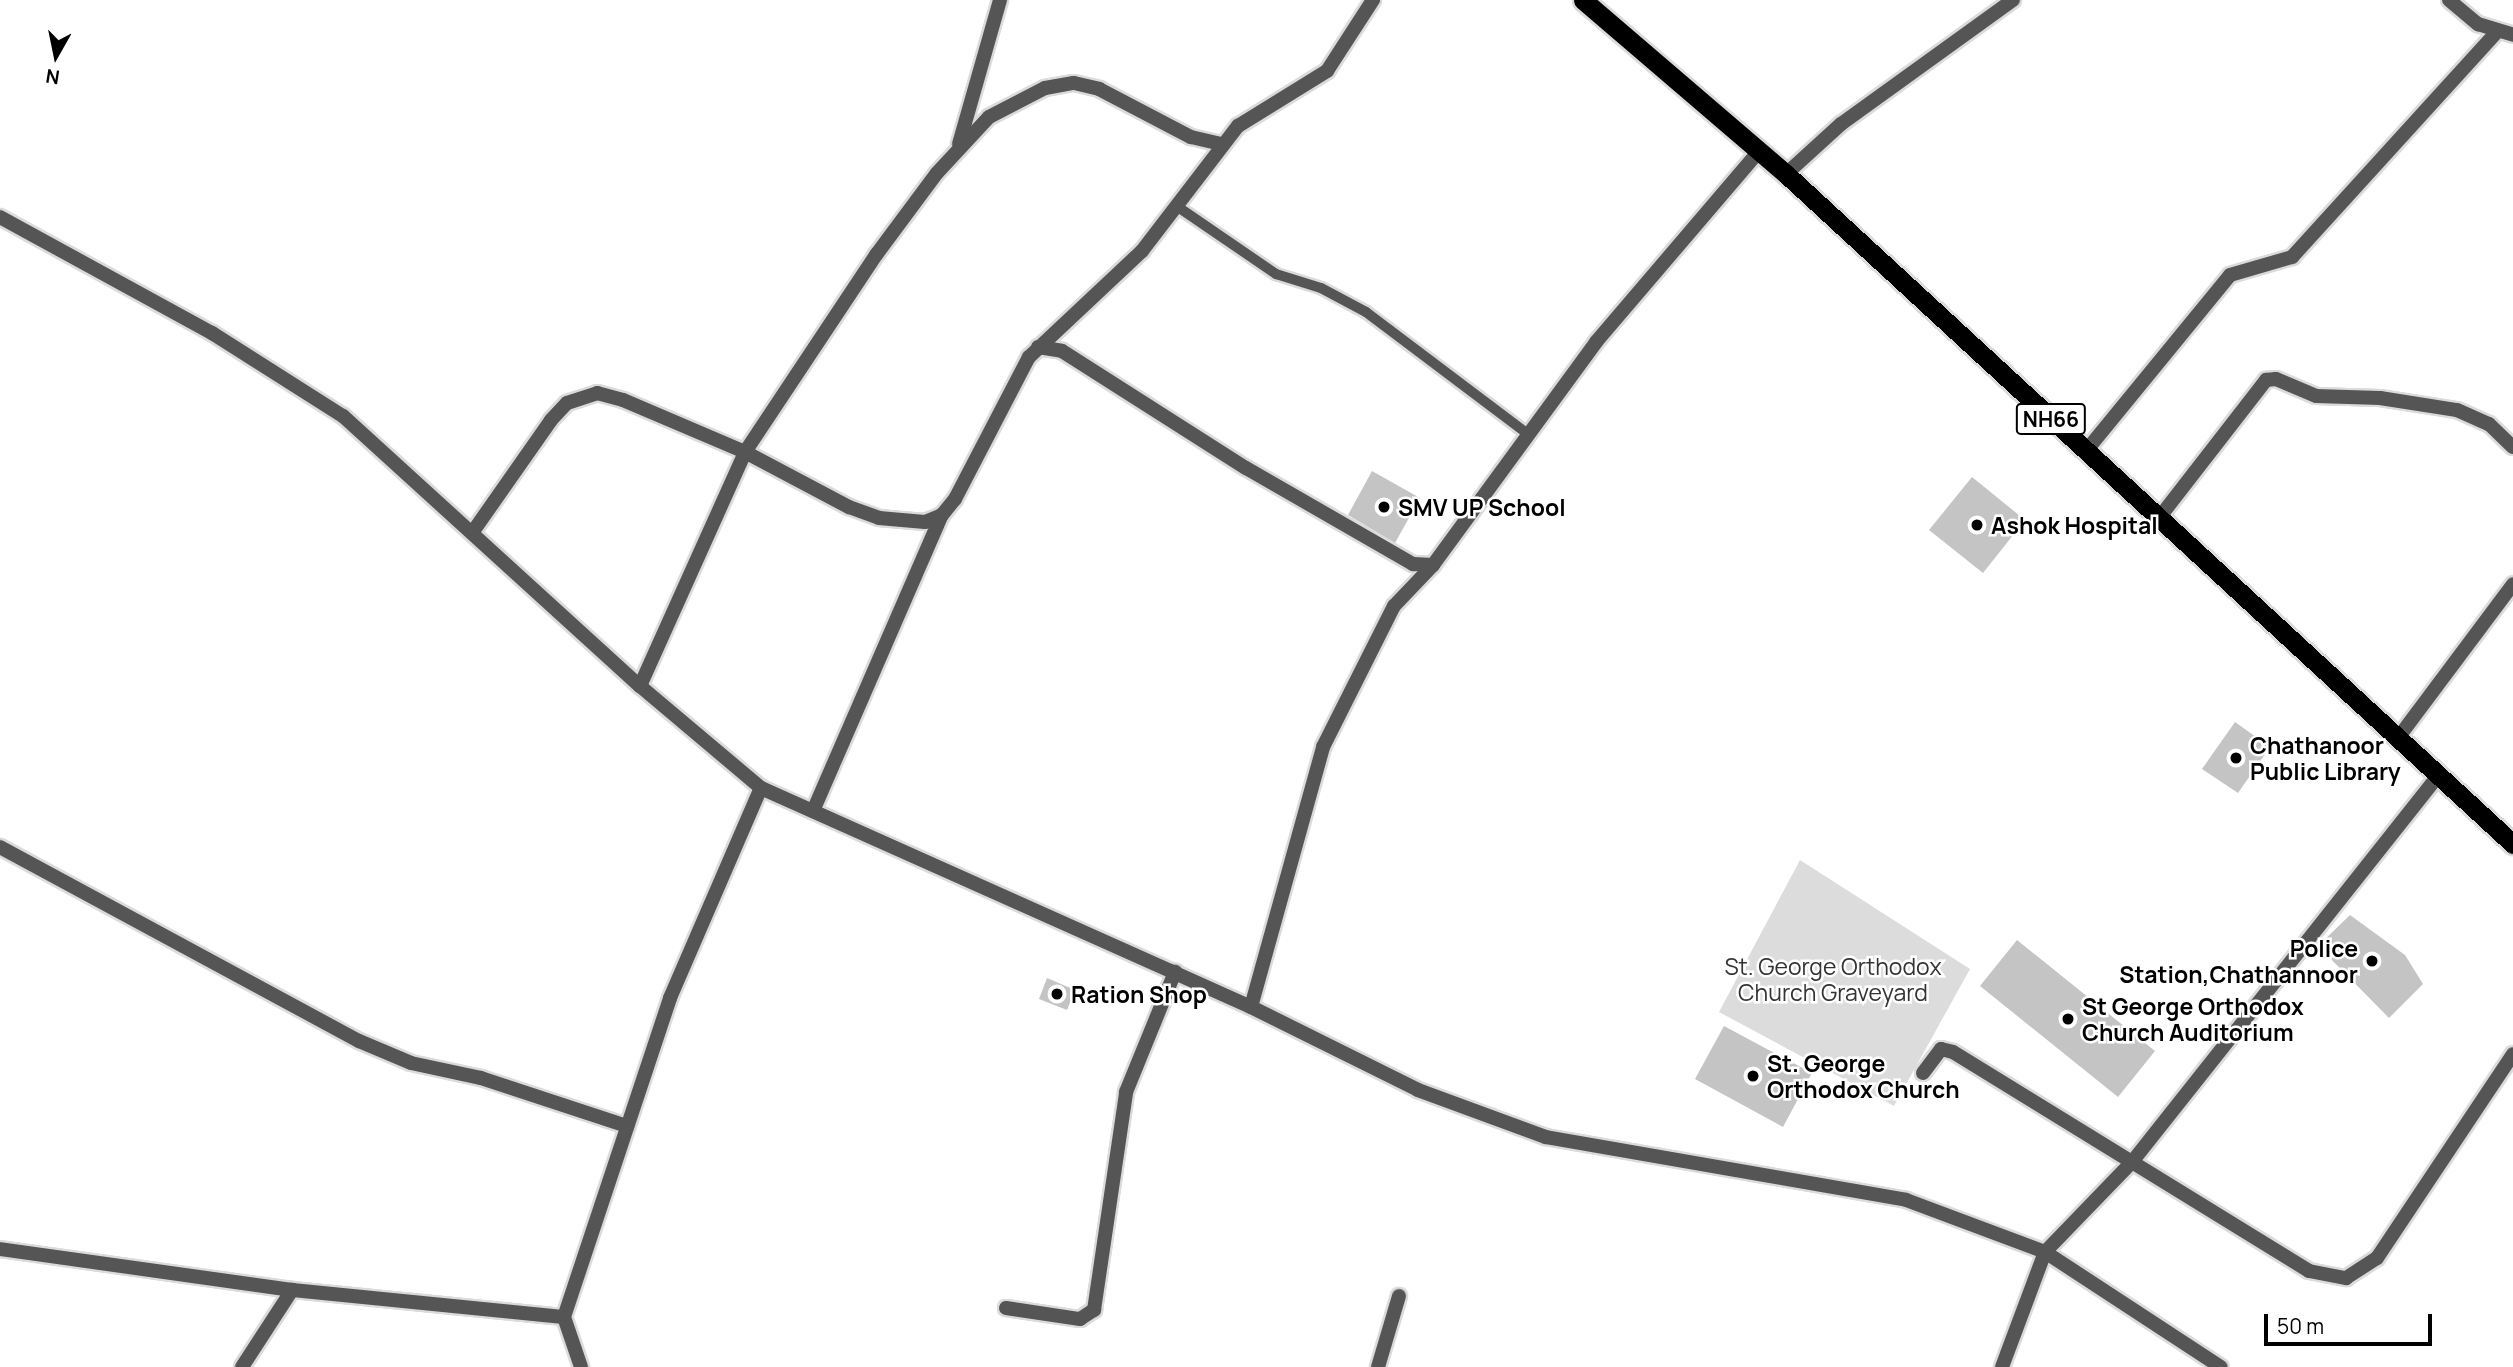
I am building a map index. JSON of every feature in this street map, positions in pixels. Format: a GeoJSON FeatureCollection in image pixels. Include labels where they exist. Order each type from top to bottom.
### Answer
{"type":"FeatureCollection","features":[{"type":"Feature","properties":{"kind":"highway","name":"NH66"},"geometry":{"type":"LineString","coordinates":[[1583,0],[1786,174],[2513,844]]}},
{"type":"Feature","properties":{"kind":"street"},"geometry":{"type":"LineString","coordinates":[[958,149],[1000,0]]}},
{"type":"Feature","properties":{"kind":"street"},"geometry":{"type":"LineString","coordinates":[[813,811],[942,515],[956,499],[1038,346],[1104,290],[1178,207],[1222,144],[1255,111],[1327,71],[1373,0]]}},
{"type":"Feature","properties":{"kind":"street"},"geometry":{"type":"LineString","coordinates":[[1786,174],[1841,124],[2013,0]]}},
{"type":"Feature","properties":{"kind":"street"},"geometry":{"type":"LineString","coordinates":[[2449,0],[2496,33],[2513,35]]}},
{"type":"Feature","properties":{"kind":"street"},"geometry":{"type":"LineString","coordinates":[[2085,450],[2230,275],[2292,257],[2496,33]]}},
{"type":"Feature","properties":{"kind":"street"},"geometry":{"type":"LineString","coordinates":[[640,686],[744,452],[876,255],[958,149],[989,117],[1017,100],[1045,88],[1073,83],[1099,89],[1191,137],[1222,144]]}},
{"type":"Feature","properties":{"kind":"street"},"geometry":{"type":"LineString","coordinates":[[1251,1007],[1323,747],[1394,606],[1433,565],[1596,342],[1759,151]]}},
{"type":"Feature","properties":{"kind":"street"},"geometry":{"type":"LineString","coordinates":[[0,217],[212,333],[343,416],[640,686],[761,788],[1175,972],[1418,1090],[1546,1137],[1906,1200],[2045,1252],[2221,1367]]}},
{"type":"Feature","properties":{"kind":"street"},"geometry":{"type":"LineString","coordinates":[[1038,346],[1062,351],[1245,468],[1413,564],[1433,565]]}},
{"type":"Feature","properties":{"kind":"street"},"geometry":{"type":"LineString","coordinates":[[2158,518],[2266,380],[2328,398],[2380,398],[2457,410],[2489,424],[2513,447]]}},
{"type":"Feature","properties":{"kind":"street"},"geometry":{"type":"LineString","coordinates":[[472,533],[551,420],[579,398],[597,393],[623,400],[744,452],[849,508],[879,518],[925,522],[942,515]]}},
{"type":"Feature","properties":{"kind":"street"},"geometry":{"type":"LineString","coordinates":[[2398,738],[2513,584]]}},
{"type":"Feature","properties":{"kind":"street"},"geometry":{"type":"LineString","coordinates":[[2002,1367],[2045,1252],[2132,1162],[2439,775]]}},
{"type":"Feature","properties":{"kind":"street"},"geometry":{"type":"LineString","coordinates":[[581,1367],[564,1317],[670,998],[761,788]]}},
{"type":"Feature","properties":{"kind":"street"},"geometry":{"type":"LineString","coordinates":[[0,847],[359,1041],[411,1063],[481,1078],[627,1126]]}},
{"type":"Feature","properties":{"kind":"street"},"geometry":{"type":"LineString","coordinates":[[1006,1308],[1080,1319],[1094,1310],[1126,1092],[1175,972]]}},
{"type":"Feature","properties":{"kind":"street"},"geometry":{"type":"LineString","coordinates":[[1923,1073],[1941,1049],[1954,1052],[2309,1271],[2346,1278],[2377,1258],[2513,1054]]}},
{"type":"Feature","properties":{"kind":"street"},"geometry":{"type":"LineString","coordinates":[[0,1248],[292,1290],[564,1317]]}},
{"type":"Feature","properties":{"kind":"street"},"geometry":{"type":"LineString","coordinates":[[242,1367],[292,1290]]}},
{"type":"Feature","properties":{"kind":"street"},"geometry":{"type":"LineString","coordinates":[[1378,1367],[1399,1296]]}},
{"type":"Feature","properties":{"kind":"lane"},"geometry":{"type":"LineString","coordinates":[[1178,207],[1276,274],[1321,288],[1366,312],[1528,434]]}},
{"type":"Feature","properties":{"kind":"green space","name":"St. George Orthodox Church Graveyard"},"geometry":{"type":"Polygon","coordinates":[[[1800,860],[1970,969],[1894,1106],[1719,1012],[1800,860]]]}},
{"type":"Feature","properties":{"kind":"building","name":"SMV UP School"},"geometry":{"type":"Polygon","coordinates":[[[1372,471],[1420,498],[1395,543],[1348,515],[1372,471]]]}},
{"type":"Feature","properties":{"kind":"building","name":"Ashok Hospital"},"geometry":{"type":"Polygon","coordinates":[[[1972,477],[2025,520],[1983,573],[1929,530],[1972,477]]]}},
{"type":"Feature","properties":{"kind":"building","name":"Chathanoor Public Library"},"geometry":{"type":"Polygon","coordinates":[[[2235,722],[2270,747],[2238,793],[2202,769],[2235,722]]]}},
{"type":"Feature","properties":{"kind":"building","name":"Police Station,Chathannoor"},"geometry":{"type":"Polygon","coordinates":[[[2350,915],[2405,955],[2423,984],[2389,1018],[2318,946],[2350,915]]]}},
{"type":"Feature","properties":{"kind":"building","name":"St George Orthodox Church Auditorium"},"geometry":{"type":"Polygon","coordinates":[[[2017,940],[2155,1051],[2118,1097],[1980,986],[2017,940]]]}},
{"type":"Feature","properties":{"kind":"building","name":"Ration Shop"},"geometry":{"type":"Polygon","coordinates":[[[1047,978],[1075,990],[1067,1010],[1039,999],[1047,978]]]}},
{"type":"Feature","properties":{"kind":"building","name":"St. George Orthodox Church"},"geometry":{"type":"Polygon","coordinates":[[[1724,1026],[1812,1073],[1783,1127],[1695,1079],[1724,1026]]]}},
{"type":"Feature","properties":{"kind":"place","name":"SMV UP School"},"geometry":{"type":"Point","coordinates":[1384,507]}},
{"type":"Feature","properties":{"kind":"place","name":"Ashok Hospital"},"geometry":{"type":"Point","coordinates":[1977,525]}},
{"type":"Feature","properties":{"kind":"place","name":"Chathanoor Public Library"},"geometry":{"type":"Point","coordinates":[2236,758]}},
{"type":"Feature","properties":{"kind":"place","name":"Police Station,Chathannoor"},"geometry":{"type":"Point","coordinates":[2372,961]}},
{"type":"Feature","properties":{"kind":"place","name":"Ration Shop"},"geometry":{"type":"Point","coordinates":[1057,994]}},
{"type":"Feature","properties":{"kind":"place","name":"St George Orthodox Church Auditorium"},"geometry":{"type":"Point","coordinates":[2068,1019]}},
{"type":"Feature","properties":{"kind":"place","name":"St. George Orthodox Church"},"geometry":{"type":"Point","coordinates":[1753,1076]}}]}
